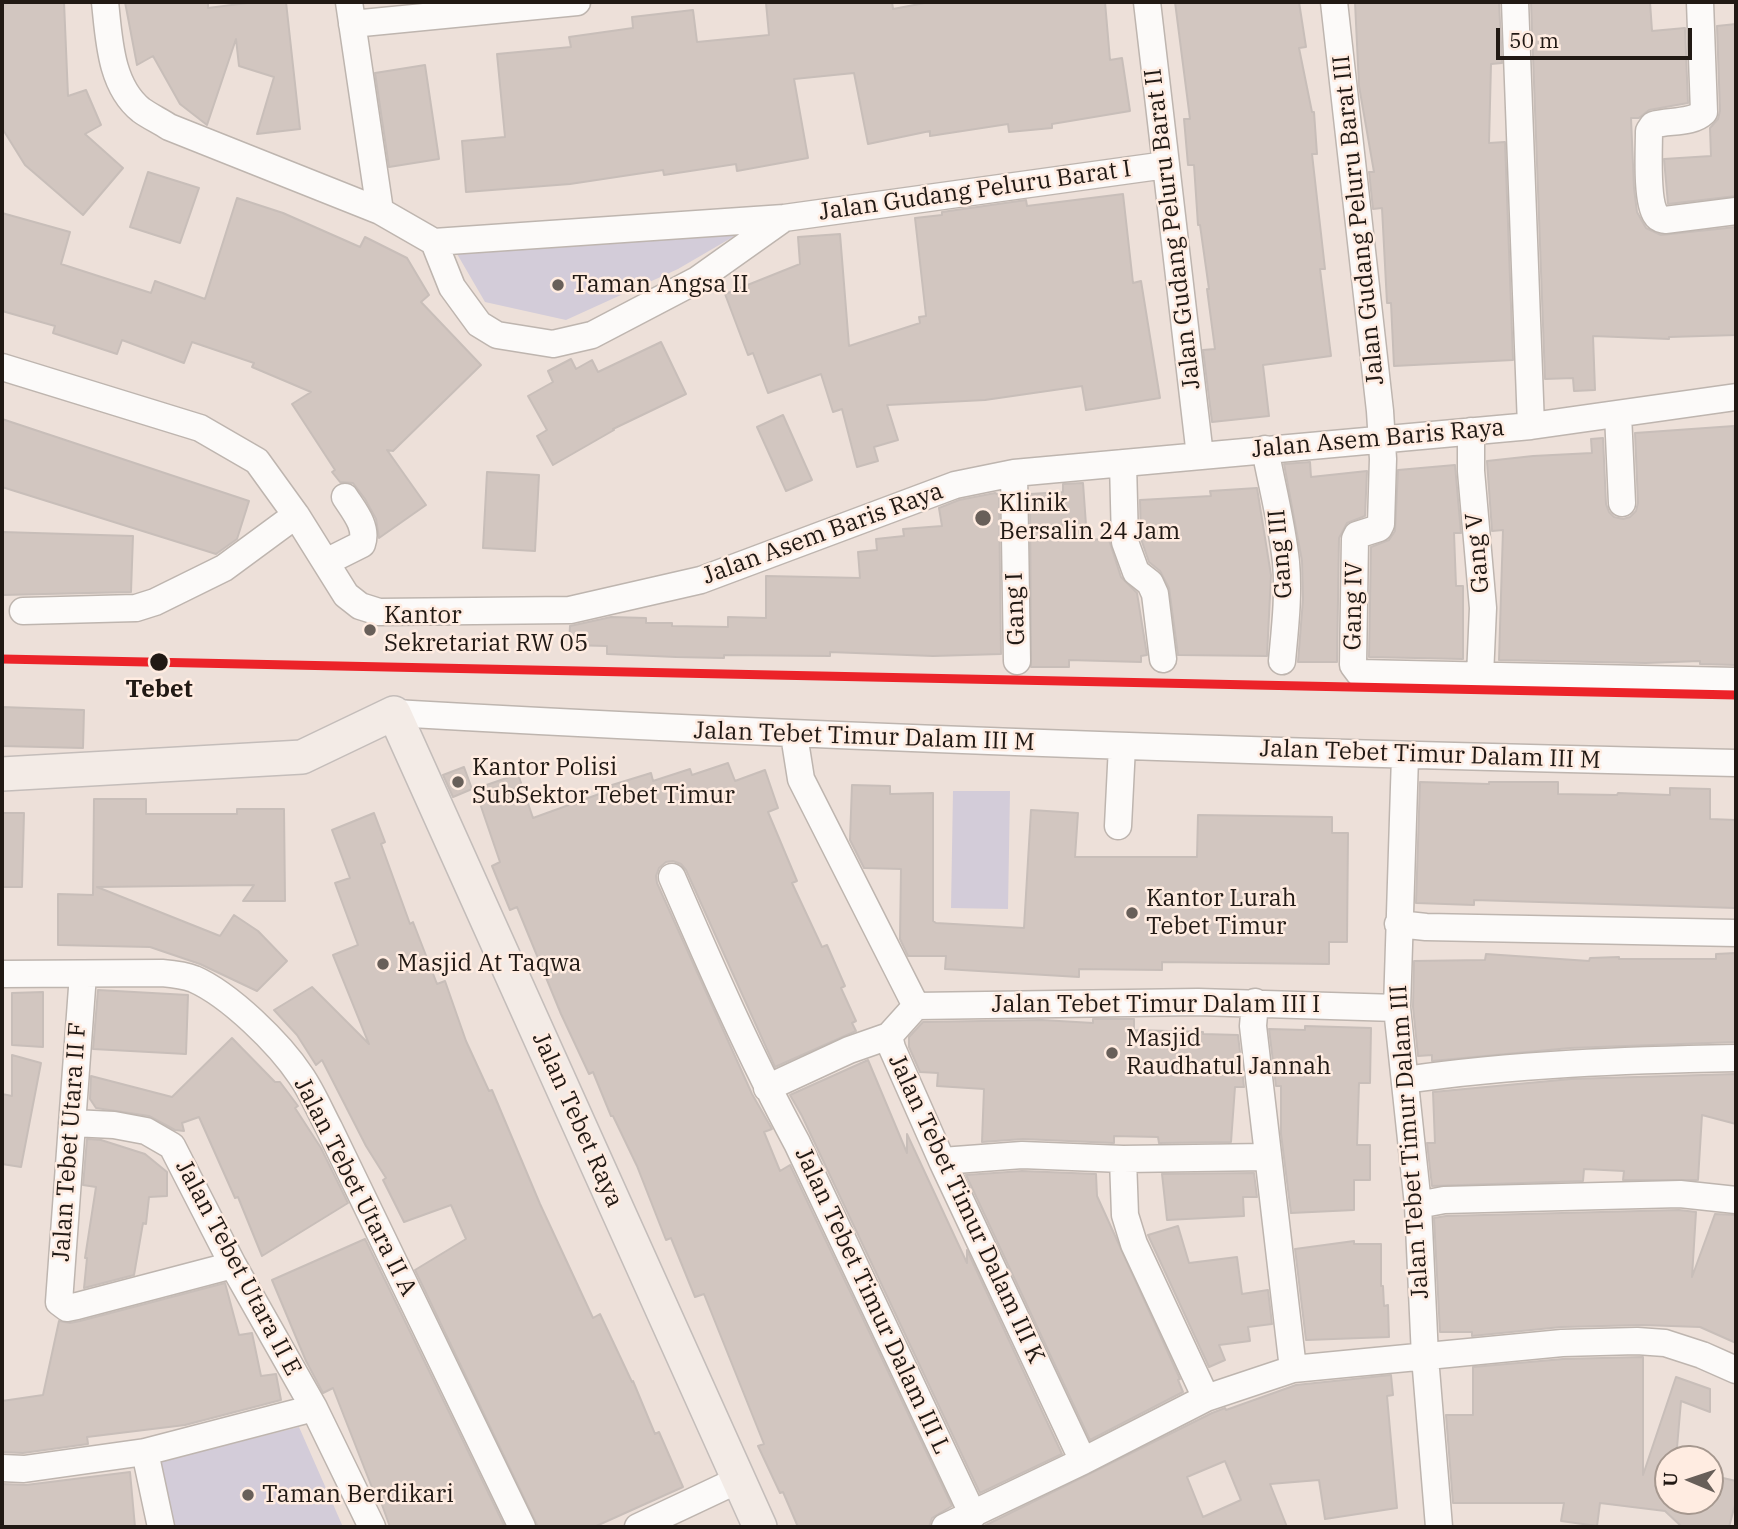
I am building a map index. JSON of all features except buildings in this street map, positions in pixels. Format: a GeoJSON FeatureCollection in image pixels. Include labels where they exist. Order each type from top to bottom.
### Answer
{"type":"FeatureCollection","features":[{"type":"Feature","properties":{"kind":"main road","name":"Jalan Tebet Timur Dalam III M"},"geometry":{"type":"LineString","coordinates":[[2,774],[302,757],[394,713]]}},
{"type":"Feature","properties":{"kind":"main road","name":"Jalan Tebet Raya"},"geometry":{"type":"LineString","coordinates":[[394,713],[760,1527]]}},
{"type":"Feature","properties":{"kind":"street"},"geometry":{"type":"LineString","coordinates":[[105,2],[112,57],[122,87],[139,109],[169,127],[380,211],[434,242]]}},
{"type":"Feature","properties":{"kind":"street"},"geometry":{"type":"LineString","coordinates":[[380,211],[350,13],[577,2]]}},
{"type":"Feature","properties":{"kind":"street","name":"Jalan Gudang Peluru Barat II"},"geometry":{"type":"LineString","coordinates":[[1147,2],[1200,456]]}},
{"type":"Feature","properties":{"kind":"street","name":"Jalan Gudang Peluru Barat III"},"geometry":{"type":"LineString","coordinates":[[1334,2],[1382,438]]}},
{"type":"Feature","properties":{"kind":"street"},"geometry":{"type":"LineString","coordinates":[[1515,2],[1531,426]]}},
{"type":"Feature","properties":{"kind":"street"},"geometry":{"type":"LineString","coordinates":[[1700,2],[1704,112],[1691,119],[1653,125],[1649,131],[1649,185],[1657,218],[1665,220],[1736,211]]}},
{"type":"Feature","properties":{"kind":"street","name":"Jalan Gudang Peluru Barat I"},"geometry":{"type":"LineString","coordinates":[[784,218],[697,280],[592,335],[553,344],[497,335],[479,324],[452,287],[434,242],[784,218],[1166,165]]}},
{"type":"Feature","properties":{"kind":"street","name":"Jalan Asem Baris Raya"},"geometry":{"type":"LineString","coordinates":[[2,367],[200,428],[257,461],[296,515],[346,594],[360,606],[379,612],[570,610],[702,580],[955,485],[1014,473],[1531,426],[1736,397]]}},
{"type":"Feature","properties":{"kind":"street"},"geometry":{"type":"LineString","coordinates":[[1618,414],[1622,503]]}},
{"type":"Feature","properties":{"kind":"street","name":"Gang V"},"geometry":{"type":"LineString","coordinates":[[1471,431],[1471,471],[1483,608],[1480,676]]}},
{"type":"Feature","properties":{"kind":"street","name":"Gang IV"},"geometry":{"type":"LineString","coordinates":[[1382,438],[1381,524],[1379,528],[1357,535],[1355,540],[1353,665],[1359,673],[1480,676]]}},
{"type":"Feature","properties":{"kind":"street","name":"Gang III"},"geometry":{"type":"LineString","coordinates":[[1265,449],[1286,562],[1287,593],[1282,661]]}},
{"type":"Feature","properties":{"kind":"street"},"geometry":{"type":"LineString","coordinates":[[1123,463],[1125,542],[1136,572],[1150,583],[1155,594],[1163,659]]}},
{"type":"Feature","properties":{"kind":"street","name":"Gang I"},"geometry":{"type":"LineString","coordinates":[[1014,473],[1017,661]]}},
{"type":"Feature","properties":{"kind":"street"},"geometry":{"type":"LineString","coordinates":[[326,562],[362,544],[364,540],[363,529],[345,497]]}},
{"type":"Feature","properties":{"kind":"street"},"geometry":{"type":"LineString","coordinates":[[23,611],[136,608],[155,602],[224,568],[296,515]]}},
{"type":"Feature","properties":{"kind":"street"},"geometry":{"type":"LineString","coordinates":[[1480,676],[1736,681]]}},
{"type":"Feature","properties":{"kind":"street","name":"Jalan Tebet Timur Dalam III M"},"geometry":{"type":"LineString","coordinates":[[394,713],[794,735],[1405,756],[1736,762]]}},
{"type":"Feature","properties":{"kind":"street"},"geometry":{"type":"LineString","coordinates":[[794,735],[801,779],[916,1006]]}},
{"type":"Feature","properties":{"kind":"street"},"geometry":{"type":"LineString","coordinates":[[1118,826],[1122,746]]}},
{"type":"Feature","properties":{"kind":"street","name":"Jalan Tebet Timur Dalam III"},"geometry":{"type":"LineString","coordinates":[[1405,756],[1397,1008],[1418,1205],[1425,1357],[1439,1527]]}},
{"type":"Feature","properties":{"kind":"street","name":"Jalan Tebet Timur Dalam III L"},"geometry":{"type":"LineString","coordinates":[[672,877],[726,1002],[797,1143],[973,1515]]}},
{"type":"Feature","properties":{"kind":"street"},"geometry":{"type":"LineString","coordinates":[[1398,924],[1426,927],[1736,933]]}},
{"type":"Feature","properties":{"kind":"street","name":"Jalan Tebet Utara II A"},"geometry":{"type":"LineString","coordinates":[[2,974],[162,973],[194,979],[231,1004],[274,1040],[302,1077],[329,1128],[522,1527]]}},
{"type":"Feature","properties":{"kind":"street","name":"Jalan Tebet Utara II F"},"geometry":{"type":"LineString","coordinates":[[83,974],[58,1299],[64,1307],[77,1306],[233,1265]]}},
{"type":"Feature","properties":{"kind":"street"},"geometry":{"type":"LineString","coordinates":[[1255,1002],[1253,1026],[1293,1369]]}},
{"type":"Feature","properties":{"kind":"street","name":"Jalan Tebet Timur Dalam III I"},"geometry":{"type":"LineString","coordinates":[[916,1006],[1255,1002],[1397,1008]]}},
{"type":"Feature","properties":{"kind":"street","name":"Jalan Tebet Timur Dalam III K"},"geometry":{"type":"LineString","coordinates":[[916,1006],[888,1036],[892,1048],[1083,1461]]}},
{"type":"Feature","properties":{"kind":"street"},"geometry":{"type":"LineString","coordinates":[[767,1088],[849,1050],[888,1036]]}},
{"type":"Feature","properties":{"kind":"street"},"geometry":{"type":"LineString","coordinates":[[1405,1080],[1621,1060],[1736,1058]]}},
{"type":"Feature","properties":{"kind":"street","name":"Jalan Tebet Utara II E"},"geometry":{"type":"LineString","coordinates":[[72,1123],[114,1125],[146,1131],[173,1146],[233,1265],[314,1408],[372,1527]]}},
{"type":"Feature","properties":{"kind":"street"},"geometry":{"type":"LineString","coordinates":[[942,1161],[1022,1155],[1123,1159],[1267,1157]]}},
{"type":"Feature","properties":{"kind":"street"},"geometry":{"type":"LineString","coordinates":[[1123,1159],[1125,1215],[1134,1244],[1206,1398]]}},
{"type":"Feature","properties":{"kind":"street"},"geometry":{"type":"LineString","coordinates":[[1418,1205],[1444,1200],[1667,1195],[1736,1200]]}},
{"type":"Feature","properties":{"kind":"street"},"geometry":{"type":"LineString","coordinates":[[945,1527],[1206,1398],[1293,1369],[1562,1343],[1637,1341],[1665,1343],[1736,1368]]}},
{"type":"Feature","properties":{"kind":"street"},"geometry":{"type":"LineString","coordinates":[[2,1468],[24,1469],[145,1452],[314,1408]]}},
{"type":"Feature","properties":{"kind":"street"},"geometry":{"type":"LineString","coordinates":[[145,1452],[161,1527]]}},
{"type":"Feature","properties":{"kind":"street"},"geometry":{"type":"LineString","coordinates":[[638,1527],[738,1480]]}},
{"type":"Feature","properties":{"kind":"shaded area","name":"Taman Angsa II"},"geometry":{"type":"Polygon","coordinates":[[[738,234],[678,269],[566,320],[485,302],[453,247],[738,234]]]}},
{"type":"Feature","properties":{"kind":"shaded area"},"geometry":{"type":"Polygon","coordinates":[[[953,791],[1010,791],[1008,909],[951,908],[953,791]]]}},
{"type":"Feature","properties":{"kind":"shaded area","name":"Taman Berdikari"},"geometry":{"type":"Polygon","coordinates":[[[299,1427],[343,1527],[174,1527],[159,1462],[299,1427]]]}},
{"type":"Feature","properties":{"kind":"transit line"},"geometry":{"type":"LineString","coordinates":[[2,659],[1736,695]]}},
{"type":"Feature","properties":{"kind":"place","name":"Taman Angsa II"},"geometry":{"type":"Point","coordinates":[558,285]}},
{"type":"Feature","properties":{"kind":"place","name":"Klinik Bersalin 24 Jam"},"geometry":{"type":"Point","coordinates":[983,518]}},
{"type":"Feature","properties":{"kind":"place","name":"Kantor Sekretariat RW 05"},"geometry":{"type":"Point","coordinates":[370,630]}},
{"type":"Feature","properties":{"kind":"place","name":"Tebet"},"geometry":{"type":"Point","coordinates":[159,662]}},
{"type":"Feature","properties":{"kind":"place","name":"Kantor Polisi SubSektor Tebet Timur"},"geometry":{"type":"Point","coordinates":[458,782]}},
{"type":"Feature","properties":{"kind":"place","name":"Kantor Lurah Tebet Timur"},"geometry":{"type":"Point","coordinates":[1132,913]}},
{"type":"Feature","properties":{"kind":"place","name":"Masjid At Taqwa"},"geometry":{"type":"Point","coordinates":[383,964]}},
{"type":"Feature","properties":{"kind":"place","name":"Masjid Raudhatul Jannah"},"geometry":{"type":"Point","coordinates":[1112,1053]}},
{"type":"Feature","properties":{"kind":"place","name":"Taman Berdikari"},"geometry":{"type":"Point","coordinates":[248,1495]}}]}
